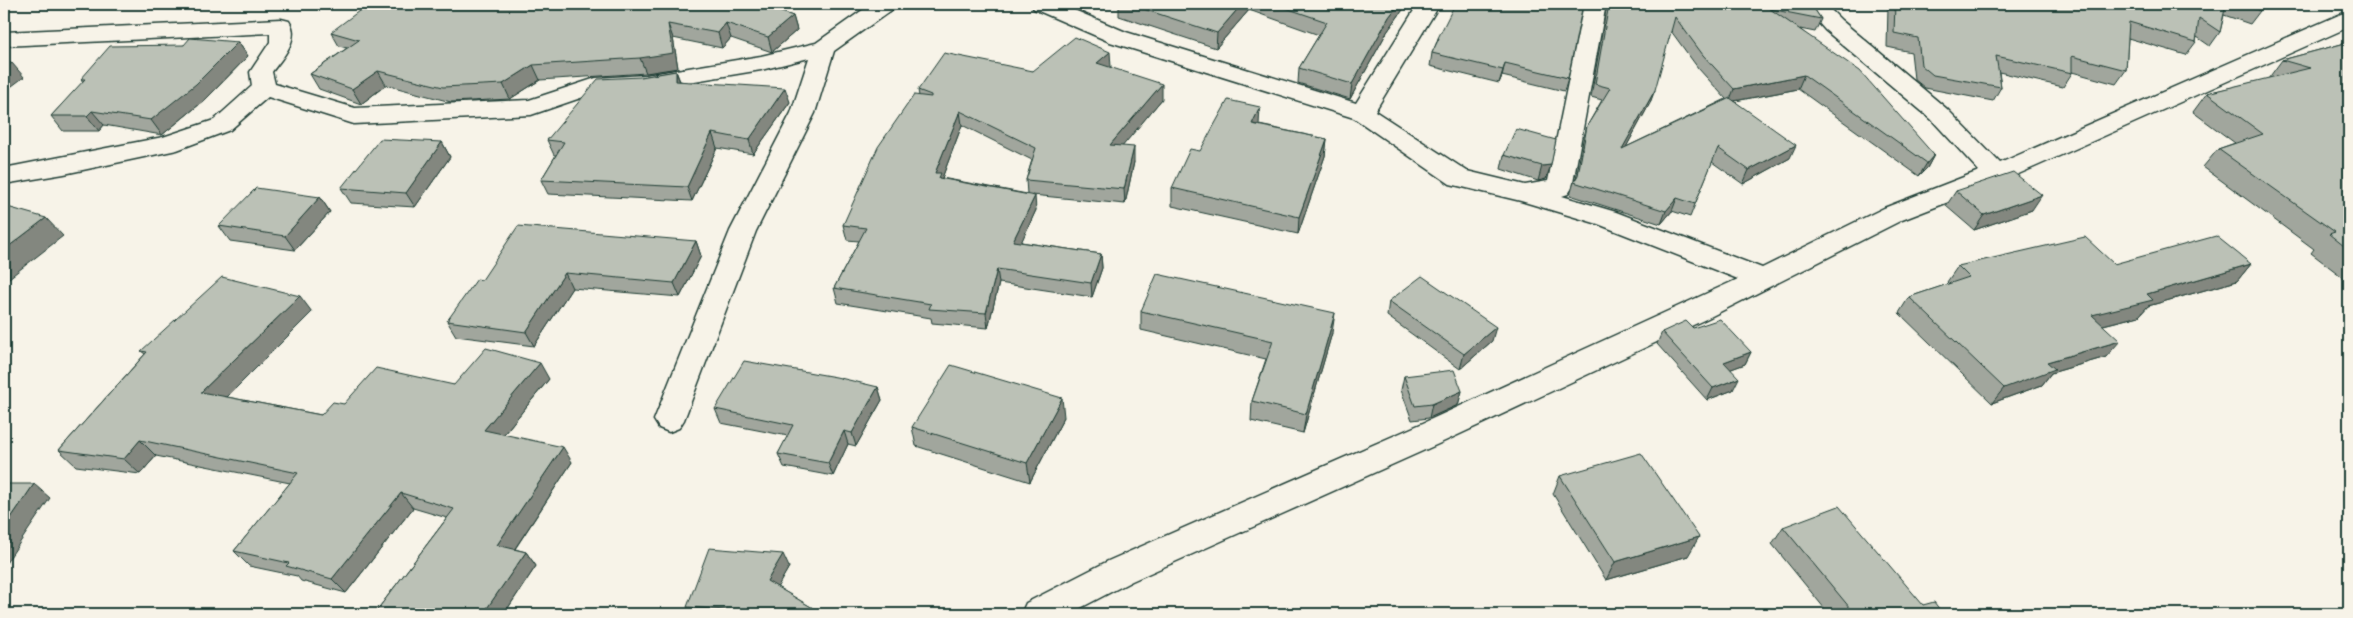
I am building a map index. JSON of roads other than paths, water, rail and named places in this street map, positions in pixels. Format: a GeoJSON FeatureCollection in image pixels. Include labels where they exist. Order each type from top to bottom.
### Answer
{"type":"FeatureCollection","features":[{"type":"Feature","properties":{"kind":"street"},"geometry":{"type":"LineString","coordinates":[[264,88],[354,116],[531,107],[596,85],[646,82],[761,63],[824,48],[885,4]]}},
{"type":"Feature","properties":{"kind":"street"},"geometry":{"type":"LineString","coordinates":[[1042,4],[1118,38],[1362,114],[1459,178],[1524,193],[1607,218],[1764,278]]}},
{"type":"Feature","properties":{"kind":"street"},"geometry":{"type":"LineString","coordinates":[[1362,114],[1429,4]]}},
{"type":"Feature","properties":{"kind":"street"},"geometry":{"type":"LineString","coordinates":[[1524,193],[1559,188],[1595,4]]}},
{"type":"Feature","properties":{"kind":"street"},"geometry":{"type":"LineString","coordinates":[[1813,4],[1833,25],[1939,114],[1996,174]]}},
{"type":"Feature","properties":{"kind":"street"},"geometry":{"type":"LineString","coordinates":[[1038,614],[1120,571],[1434,432],[1696,312],[1893,214],[1996,174],[2349,19]]}},
{"type":"Feature","properties":{"kind":"street"},"geometry":{"type":"LineString","coordinates":[[4,39],[281,26],[281,42],[261,72],[264,88]]}},
{"type":"Feature","properties":{"kind":"street"},"geometry":{"type":"LineString","coordinates":[[669,420],[743,231],[803,113],[824,48]]}},
{"type":"Feature","properties":{"kind":"street"},"geometry":{"type":"LineString","coordinates":[[4,176],[64,166],[168,144],[222,125],[264,88]]}}]}
